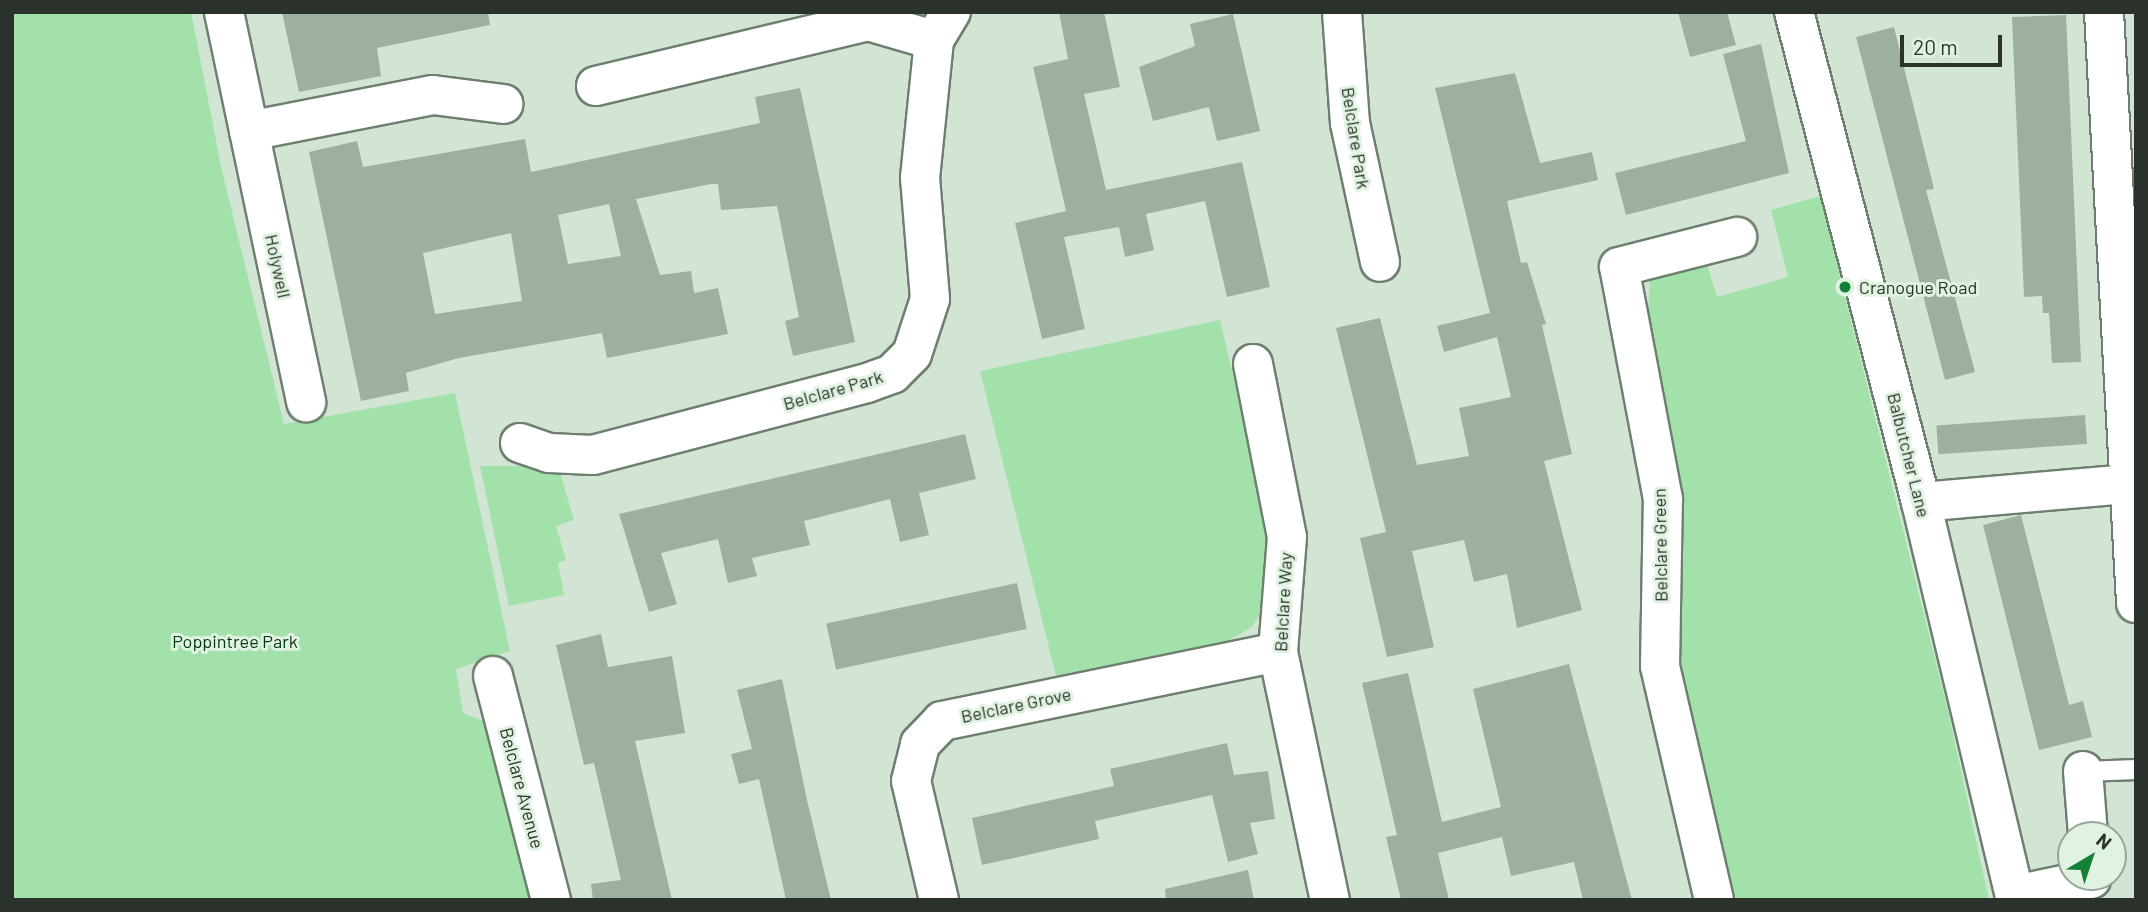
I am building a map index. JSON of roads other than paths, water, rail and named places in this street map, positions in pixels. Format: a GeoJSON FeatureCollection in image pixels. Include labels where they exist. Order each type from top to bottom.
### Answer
{"type":"FeatureCollection","features":[{"type":"Feature","properties":{"kind":"street","name":"Holywell"},"geometry":{"type":"LineString","coordinates":[[224,12],[306,402]]}},
{"type":"Feature","properties":{"kind":"street","name":"Belclare Park"},"geometry":{"type":"LineString","coordinates":[[1342,12],[1350,123],[1380,262]]}},
{"type":"Feature","properties":{"kind":"street","name":"Balbutcher Lane"},"geometry":{"type":"LineString","coordinates":[[1794,12],[1921,502],[2015,897]]}},
{"type":"Feature","properties":{"kind":"street"},"geometry":{"type":"LineString","coordinates":[[2104,12],[2124,191],[2129,465],[2136,603]]}},
{"type":"Feature","properties":{"kind":"street","name":"Belclare Park"},"geometry":{"type":"LineString","coordinates":[[520,443],[549,453],[593,455],[892,374],[912,354],[930,299],[920,178],[943,26],[868,21],[596,86]]}},
{"type":"Feature","properties":{"kind":"street"},"geometry":{"type":"LineString","coordinates":[[250,131],[433,95],[503,104]]}},
{"type":"Feature","properties":{"kind":"street","name":"Belclare Green"},"geometry":{"type":"LineString","coordinates":[[1714,900],[1660,666],[1663,499],[1619,267],[1737,237]]}},
{"type":"Feature","properties":{"kind":"street","name":"Belclare Way"},"geometry":{"type":"LineString","coordinates":[[1253,364],[1287,537],[1278,652],[1315,839],[1330,900]]}},
{"type":"Feature","properties":{"kind":"street"},"geometry":{"type":"LineString","coordinates":[[1921,502],[2129,465]]}},
{"type":"Feature","properties":{"kind":"street","name":"Belclare Grove"},"geometry":{"type":"LineString","coordinates":[[939,900],[911,781],[920,744],[942,721],[1278,652]]}},
{"type":"Feature","properties":{"kind":"street","name":"Belclare Avenue"},"geometry":{"type":"LineString","coordinates":[[493,676],[551,900]]}},
{"type":"Feature","properties":{"kind":"street"},"geometry":{"type":"LineString","coordinates":[[2083,771],[2087,821]]}},
{"type":"Feature","properties":{"kind":"street"},"geometry":{"type":"LineString","coordinates":[[2015,897],[2057,890]]}},
{"type":"Feature","properties":{"kind":"lane"},"geometry":{"type":"LineString","coordinates":[[2083,771],[2136,769]]}},
{"type":"Feature","properties":{"kind":"place","name":"Cranogue Road"},"geometry":{"type":"Point","coordinates":[1845,287]}},
{"type":"Feature","properties":{"kind":"park label","name":"Poppintree Park"},"geometry":{"type":"Point","coordinates":[235,641]}}]}
